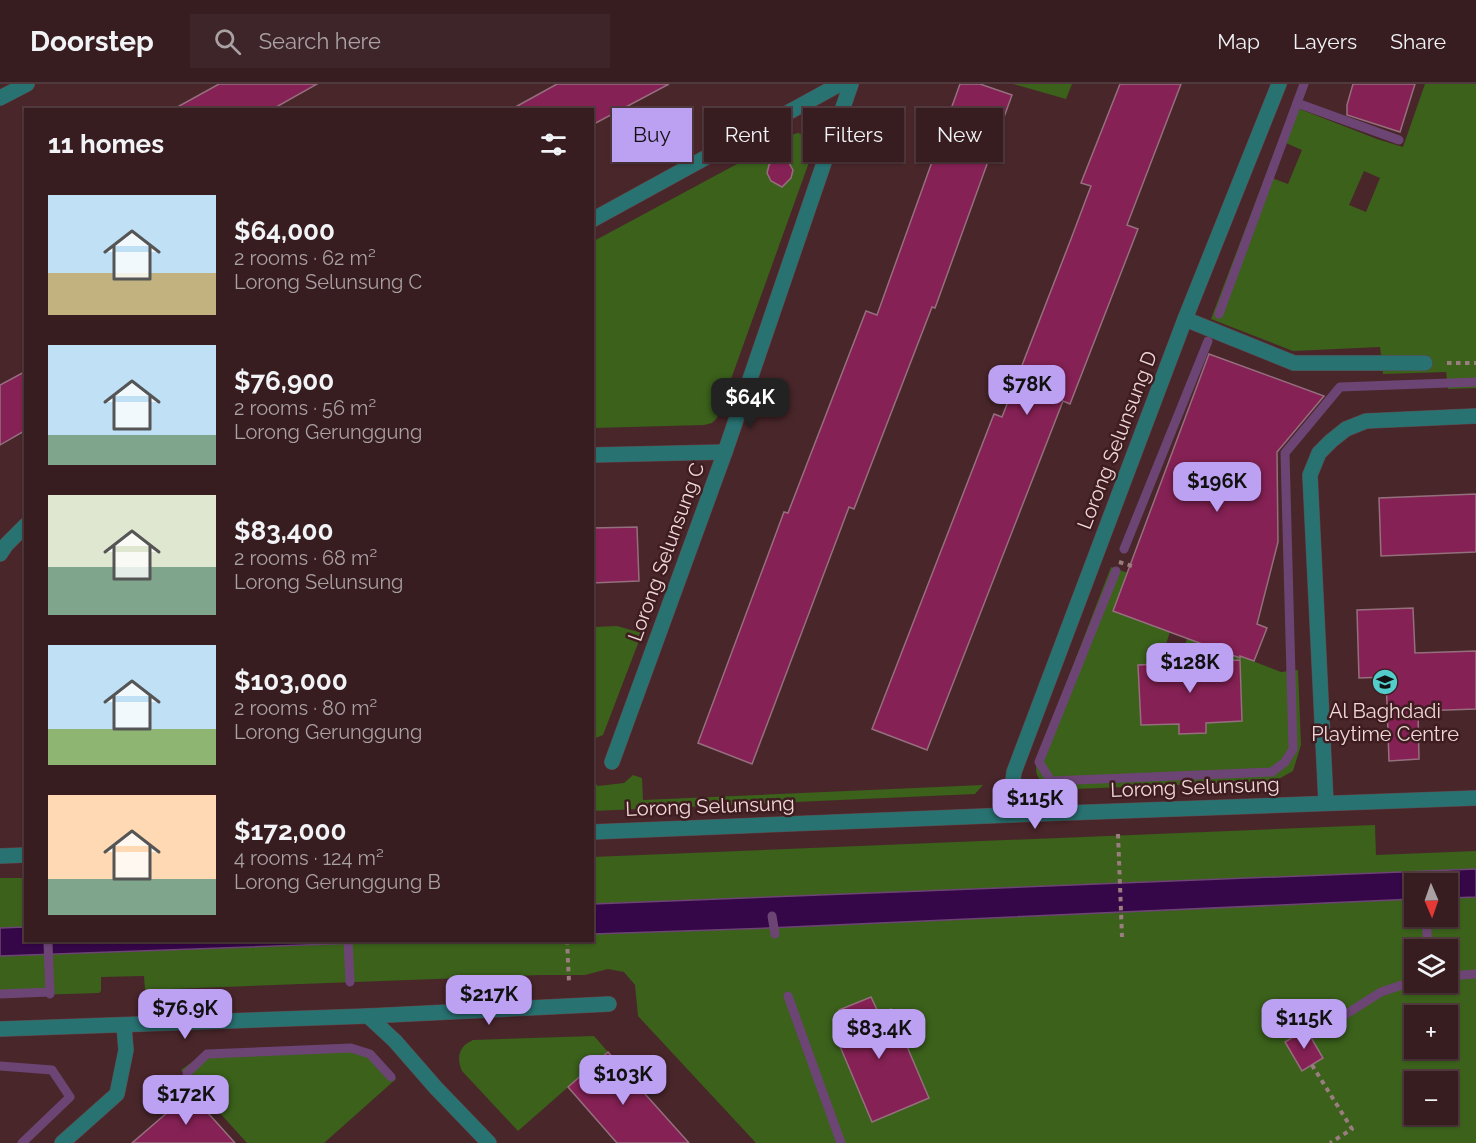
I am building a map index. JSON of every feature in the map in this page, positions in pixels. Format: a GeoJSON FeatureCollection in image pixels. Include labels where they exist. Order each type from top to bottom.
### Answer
{"type":"FeatureCollection","features":[{"type":"Feature","properties":{"kind":"street"},"geometry":{"type":"LineString","coordinates":[[0,98],[27,84]]}},
{"type":"Feature","properties":{"kind":"street"},"geometry":{"type":"LineString","coordinates":[[594,219],[840,84]]}},
{"type":"Feature","properties":{"kind":"street","name":"Lorong Selunsung C"},"geometry":{"type":"LineString","coordinates":[[612,762],[725,452],[852,84]]}},
{"type":"Feature","properties":{"kind":"street","name":"Lorong Selunsung D"},"geometry":{"type":"LineString","coordinates":[[1011,814],[1014,772],[1185,319],[1279,84]]}},
{"type":"Feature","properties":{"kind":"street"},"geometry":{"type":"LineString","coordinates":[[1185,319],[1294,363],[1425,363]]}},
{"type":"Feature","properties":{"kind":"street"},"geometry":{"type":"LineString","coordinates":[[1326,803],[1310,475],[1319,453],[1331,441],[1346,429],[1366,421],[1476,416]]}},
{"type":"Feature","properties":{"kind":"street"},"geometry":{"type":"LineString","coordinates":[[594,455],[725,452]]}},
{"type":"Feature","properties":{"kind":"street"},"geometry":{"type":"LineString","coordinates":[[0,554],[24,527]]}},
{"type":"Feature","properties":{"kind":"street","name":"Lorong Selunsung"},"geometry":{"type":"LineString","coordinates":[[594,832],[1011,814],[1476,798]]}},
{"type":"Feature","properties":{"kind":"street"},"geometry":{"type":"LineString","coordinates":[[0,856],[24,855]]}},
{"type":"Feature","properties":{"kind":"street"},"geometry":{"type":"LineString","coordinates":[[0,1029],[368,1017],[609,1004]]}},
{"type":"Feature","properties":{"kind":"street"},"geometry":{"type":"LineString","coordinates":[[368,1017],[395,1041],[489,1143]]}},
{"type":"Feature","properties":{"kind":"street"},"geometry":{"type":"LineString","coordinates":[[62,1143],[117,1094],[126,1050],[124,1026]]}},
{"type":"Feature","properties":{"kind":"path"},"geometry":{"type":"LineString","coordinates":[[1117,830],[1122,937]]}},
{"type":"Feature","properties":{"kind":"path"},"geometry":{"type":"LineString","coordinates":[[567,942],[568,982]]}},
{"type":"Feature","properties":{"kind":"path"},"geometry":{"type":"LineString","coordinates":[[1287,1025],[1294,1036]]}},
{"type":"Feature","properties":{"kind":"path"},"geometry":{"type":"LineString","coordinates":[[1312,1065],[1353,1129],[1330,1143]]}},
{"type":"Feature","properties":{"kind":"green space"},"geometry":{"type":"Polygon","coordinates":[[[1013,84],[1072,84],[1066,99],[1013,84]]]}},
{"type":"Feature","properties":{"kind":"green space"},"geometry":{"type":"Polygon","coordinates":[[[1425,84],[1476,84],[1476,388],[1448,389],[1446,372],[1383,374],[1380,347],[1293,351],[1211,319],[1292,106],[1403,147],[1425,84]],[[1286,143],[1272,178],[1288,184],[1302,150],[1286,143]],[[1364,171],[1349,205],[1366,212],[1380,178],[1364,171]]]}},
{"type":"Feature","properties":{"kind":"green space"},"geometry":{"type":"Polygon","coordinates":[[[798,133],[803,135],[803,162],[809,162],[717,418],[712,423],[594,428],[594,241],[741,162],[791,162],[791,135],[798,133]]]}},
{"type":"Feature","properties":{"kind":"green space"},"geometry":{"type":"Polygon","coordinates":[[[1111,567],[1128,573],[1170,632],[1166,644],[1183,650],[1188,636],[1281,672],[1298,670],[1301,745],[1293,771],[1275,781],[1050,790],[1038,777],[1037,759],[1111,567]],[[1203,651],[1176,652],[1180,734],[1206,733],[1206,723],[1242,721],[1240,661],[1204,663],[1203,651]]]}},
{"type":"Feature","properties":{"kind":"green space"},"geometry":{"type":"Polygon","coordinates":[[[617,626],[642,633],[603,735],[594,739],[594,627],[617,626]]]}},
{"type":"Feature","properties":{"kind":"green space"},"geometry":{"type":"Polygon","coordinates":[[[633,775],[642,778],[643,800],[983,785],[975,794],[594,811],[594,782],[598,786],[624,783],[633,775]]]}},
{"type":"Feature","properties":{"kind":"green space"},"geometry":{"type":"Polygon","coordinates":[[[1375,825],[1376,855],[1476,851],[1476,869],[594,904],[594,857],[1375,825]]]}},
{"type":"Feature","properties":{"kind":"green space"},"geometry":{"type":"Polygon","coordinates":[[[0,878],[24,878],[24,927],[0,928],[0,878]]]}},
{"type":"Feature","properties":{"kind":"green space"},"geometry":{"type":"Polygon","coordinates":[[[1476,897],[1476,1143],[756,1143],[638,1016],[635,985],[624,972],[608,969],[585,975],[145,990],[144,976],[101,977],[99,993],[0,996],[0,956],[389,942],[594,942],[594,934],[1404,899],[1404,927],[1458,927],[1458,898],[1476,897]]]}},
{"type":"Feature","properties":{"kind":"green space"},"geometry":{"type":"Polygon","coordinates":[[[594,1036],[608,1052],[518,1131],[462,1071],[460,1066],[460,1052],[468,1042],[473,1040],[594,1036]]]}},
{"type":"Feature","properties":{"kind":"green space"},"geometry":{"type":"Polygon","coordinates":[[[353,1045],[371,1055],[396,1079],[324,1143],[247,1143],[181,1070],[206,1052],[353,1045]]]}},
{"type":"Feature","properties":{"kind":"shaded area"},"geometry":{"type":"Polygon","coordinates":[[[1476,869],[1476,897],[1458,898],[1458,873],[1404,873],[1404,899],[594,934],[594,904],[1476,869]]]}},
{"type":"Feature","properties":{"kind":"shaded area"},"geometry":{"type":"Polygon","coordinates":[[[24,927],[24,942],[389,942],[0,956],[0,928],[24,927]]]}},
{"type":"Feature","properties":{"kind":"building"},"geometry":{"type":"Polygon","coordinates":[[[219,84],[317,84],[275,108],[176,108],[219,84]]]}},
{"type":"Feature","properties":{"kind":"building"},"geometry":{"type":"Polygon","coordinates":[[[557,84],[669,84],[624,108],[612,108],[612,114],[594,124],[594,108],[514,108],[557,84]]]}},
{"type":"Feature","properties":{"kind":"building"},"geometry":{"type":"Polygon","coordinates":[[[960,84],[980,84],[1012,95],[1003,120],[1003,108],[951,108],[960,84]]]}},
{"type":"Feature","properties":{"kind":"building"},"geometry":{"type":"Polygon","coordinates":[[[1120,84],[1181,84],[1127,225],[1138,229],[1070,404],[1063,401],[927,750],[872,729],[994,414],[1002,417],[1071,239],[1091,186],[1081,183],[1120,84]]]}},
{"type":"Feature","properties":{"kind":"building"},"geometry":{"type":"Polygon","coordinates":[[[1353,84],[1415,84],[1400,132],[1347,115],[1347,105],[1353,84]]]}},
{"type":"Feature","properties":{"kind":"building"},"geometry":{"type":"Polygon","coordinates":[[[773,162],[789,163],[793,170],[791,178],[782,187],[771,181],[767,173],[769,165],[773,162]]]}},
{"type":"Feature","properties":{"kind":"building"},"geometry":{"type":"Polygon","coordinates":[[[932,162],[988,162],[935,308],[932,307],[854,509],[849,507],[752,764],[698,743],[784,512],[788,513],[866,311],[877,315],[932,162]]]}},
{"type":"Feature","properties":{"kind":"building"},"geometry":{"type":"Polygon","coordinates":[[[1209,354],[1324,396],[1277,452],[1278,542],[1257,624],[1267,628],[1254,661],[1240,656],[1240,658],[1113,611],[1209,354]]]}},
{"type":"Feature","properties":{"kind":"building"},"geometry":{"type":"Polygon","coordinates":[[[24,372],[24,431],[0,445],[0,385],[24,372]]]}},
{"type":"Feature","properties":{"kind":"building"},"geometry":{"type":"Polygon","coordinates":[[[1476,494],[1476,552],[1381,556],[1379,498],[1476,494]]]}},
{"type":"Feature","properties":{"kind":"building"},"geometry":{"type":"Polygon","coordinates":[[[637,527],[639,581],[594,583],[594,528],[637,527]]]}},
{"type":"Feature","properties":{"kind":"building","name":"Al Baghdadi Playtime Centre"},"geometry":{"type":"Polygon","coordinates":[[[1413,608],[1415,653],[1476,651],[1476,709],[1418,711],[1419,759],[1389,761],[1386,677],[1359,678],[1357,610],[1413,608]]]}},
{"type":"Feature","properties":{"kind":"building"},"geometry":{"type":"Polygon","coordinates":[[[1240,660],[1242,721],[1206,723],[1206,733],[1179,734],[1179,724],[1141,725],[1138,665],[1240,660]]]}},
{"type":"Feature","properties":{"kind":"building"},"geometry":{"type":"Polygon","coordinates":[[[871,997],[879,1014],[891,1009],[929,1098],[872,1122],[834,1032],[846,1027],[839,1010],[871,997]]]}},
{"type":"Feature","properties":{"kind":"building"},"geometry":{"type":"Polygon","coordinates":[[[1306,1029],[1323,1058],[1302,1071],[1285,1042],[1306,1029]]]}},
{"type":"Feature","properties":{"kind":"building"},"geometry":{"type":"Polygon","coordinates":[[[608,1052],[689,1143],[617,1143],[568,1087],[608,1052]]]}},
{"type":"Feature","properties":{"kind":"building"},"geometry":{"type":"Polygon","coordinates":[[[190,1093],[235,1143],[132,1143],[190,1093]]]}},
{"type":"Feature","properties":{"kind":"waterway"},"geometry":{"type":"LineString","coordinates":[[1219,314],[1304,84]]}},
{"type":"Feature","properties":{"kind":"waterway"},"geometry":{"type":"LineString","coordinates":[[1297,103],[1399,140]]}},
{"type":"Feature","properties":{"kind":"waterway"},"geometry":{"type":"LineString","coordinates":[[1124,549],[1208,341]]}},
{"type":"Feature","properties":{"kind":"waterway"},"geometry":{"type":"LineString","coordinates":[[1116,571],[1039,762],[1051,781],[1272,772],[1285,762],[1293,749],[1285,453],[1340,387],[1476,382]]}},
{"type":"Feature","properties":{"kind":"waterway"},"geometry":{"type":"LineString","coordinates":[[772,916],[775,934]]}},
{"type":"Feature","properties":{"kind":"waterway"},"geometry":{"type":"LineString","coordinates":[[1427,927],[1427,939]]}},
{"type":"Feature","properties":{"kind":"waterway"},"geometry":{"type":"LineString","coordinates":[[348,942],[350,982]]}},
{"type":"Feature","properties":{"kind":"waterway"},"geometry":{"type":"LineString","coordinates":[[48,943],[50,994]]}},
{"type":"Feature","properties":{"kind":"waterway"},"geometry":{"type":"LineString","coordinates":[[1458,975],[1476,974]]}},
{"type":"Feature","properties":{"kind":"waterway"},"geometry":{"type":"LineString","coordinates":[[1313,1035],[1381,992],[1404,984]]}},
{"type":"Feature","properties":{"kind":"waterway"},"geometry":{"type":"LineString","coordinates":[[0,994],[50,992]]}},
{"type":"Feature","properties":{"kind":"waterway"},"geometry":{"type":"LineString","coordinates":[[788,996],[841,1143]]}},
{"type":"Feature","properties":{"kind":"waterway"},"geometry":{"type":"LineString","coordinates":[[187,1073],[207,1054],[351,1048],[370,1054],[391,1077]]}},
{"type":"Feature","properties":{"kind":"waterway"},"geometry":{"type":"LineString","coordinates":[[0,1066],[52,1070],[70,1097],[22,1143]]}},
{"type":"Feature","properties":{"kind":"place","name":"Al Baghdadi Playtime Centre"},"geometry":{"type":"Point","coordinates":[1385,682]}}]}
